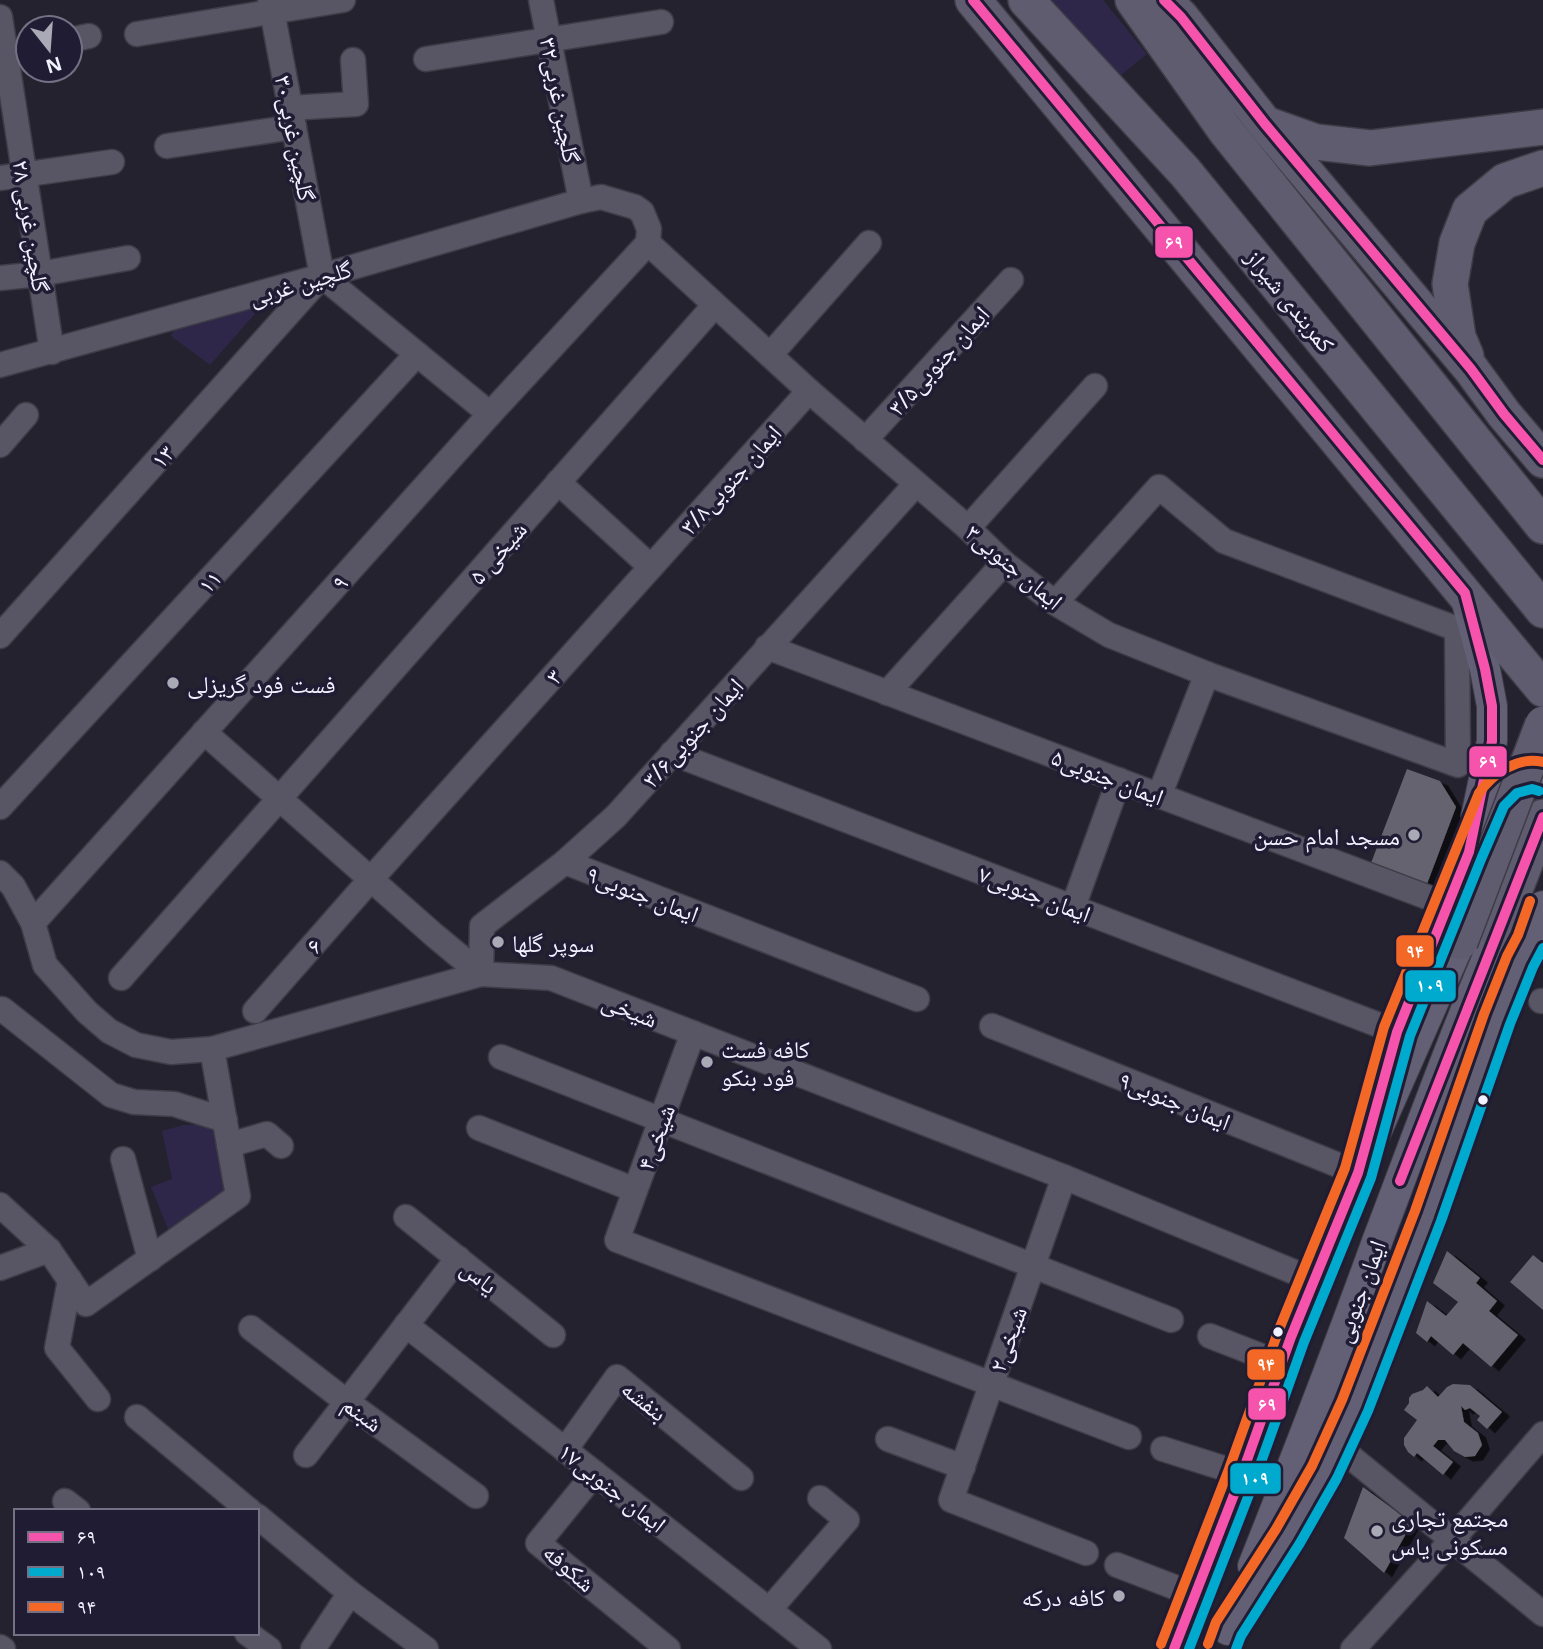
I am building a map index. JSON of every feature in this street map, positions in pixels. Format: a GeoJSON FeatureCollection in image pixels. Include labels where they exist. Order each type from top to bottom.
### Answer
{"type":"FeatureCollection","features":[{"type":"Feature","properties":{"kind":"highway"},"geometry":{"type":"LineString","coordinates":[[973,0],[1543,689]]}},
{"type":"Feature","properties":{"kind":"highway","name":"کمربندی شیراز"},"geometry":{"type":"LineString","coordinates":[[1026,0],[1185,172],[1543,610]]}},
{"type":"Feature","properties":{"kind":"highway"},"geometry":{"type":"LineString","coordinates":[[1133,0],[1226,130],[1543,526]]}},
{"type":"Feature","properties":{"kind":"highway"},"geometry":{"type":"LineString","coordinates":[[1164,0],[1181,16],[1265,124],[1471,369],[1543,460]]}},
{"type":"Feature","properties":{"kind":"highway"},"geometry":{"type":"LineString","coordinates":[[1265,124],[1316,142],[1370,148],[1543,127]]}},
{"type":"Feature","properties":{"kind":"highway"},"geometry":{"type":"LineString","coordinates":[[1471,369],[1458,337],[1450,284],[1457,243],[1470,210],[1505,181],[1543,167]]}},
{"type":"Feature","properties":{"kind":"highway"},"geometry":{"type":"LineString","coordinates":[[1460,942],[1543,724]]}},
{"type":"Feature","properties":{"kind":"highway"},"geometry":{"type":"LineString","coordinates":[[1524,935],[1543,817]]}},
{"type":"Feature","properties":{"kind":"main road"},"geometry":{"type":"LineString","coordinates":[[1465,593],[1492,705],[1492,741],[1469,852]]}},
{"type":"Feature","properties":{"kind":"main road"},"geometry":{"type":"LineString","coordinates":[[1359,1173],[1397,1032],[1492,798],[1510,781],[1532,774],[1543,777]]}},
{"type":"Feature","properties":{"kind":"main road"},"geometry":{"type":"LineString","coordinates":[[1224,1640],[1324,1472],[1355,1405],[1428,1216],[1520,961],[1524,935],[1543,906]]}},
{"type":"Feature","properties":{"kind":"main road","name":"ایمان جنوبی"},"geometry":{"type":"LineString","coordinates":[[1224,1640],[1477,982],[1524,935]]}},
{"type":"Feature","properties":{"kind":"main road"},"geometry":{"type":"LineString","coordinates":[[1359,1173],[1460,942]]}},
{"type":"Feature","properties":{"kind":"main road","name":"ایمان جنوبی"},"geometry":{"type":"LineString","coordinates":[[1174,1649],[1282,1364],[1359,1173]]}},
{"type":"Feature","properties":{"kind":"street"},"geometry":{"type":"LineString","coordinates":[[137,34],[271,6],[343,0]]}},
{"type":"Feature","properties":{"kind":"street","name":"گلچین غربی۳۲"},"geometry":{"type":"LineString","coordinates":[[541,0],[549,41],[591,199]]}},
{"type":"Feature","properties":{"kind":"street","name":"گلچین غربی۳۰"},"geometry":{"type":"LineString","coordinates":[[271,6],[322,276]]}},
{"type":"Feature","properties":{"kind":"street","name":"گلچین غربی ۲۸"},"geometry":{"type":"LineString","coordinates":[[0,18],[11,52],[12,177],[40,274],[52,352]]}},
{"type":"Feature","properties":{"kind":"street"},"geometry":{"type":"LineString","coordinates":[[426,59],[661,22]]}},
{"type":"Feature","properties":{"kind":"street"},"geometry":{"type":"LineString","coordinates":[[167,146],[356,104],[353,60]]}},
{"type":"Feature","properties":{"kind":"street"},"geometry":{"type":"LineString","coordinates":[[12,177],[112,162]]}},
{"type":"Feature","properties":{"kind":"street"},"geometry":{"type":"LineString","coordinates":[[591,199],[635,207],[642,212],[649,229],[648,243]]}},
{"type":"Feature","properties":{"kind":"street","name":"گلچین غربی"},"geometry":{"type":"LineString","coordinates":[[0,365],[591,199]]}},
{"type":"Feature","properties":{"kind":"street","name":"ایمان جنوبی۳"},"geometry":{"type":"LineString","coordinates":[[648,243],[864,440],[968,528],[1004,563],[1055,603],[1109,635],[1207,674],[1458,765],[1457,629],[1224,541],[1159,486],[1055,603]]}},
{"type":"Feature","properties":{"kind":"street","name":"۹"},"geometry":{"type":"LineString","coordinates":[[33,923],[490,414],[648,243]]}},
{"type":"Feature","properties":{"kind":"street"},"geometry":{"type":"LineString","coordinates":[[770,355],[869,243]]}},
{"type":"Feature","properties":{"kind":"street"},"geometry":{"type":"LineString","coordinates":[[0,278],[40,274],[128,258]]}},
{"type":"Feature","properties":{"kind":"street"},"geometry":{"type":"LineString","coordinates":[[322,276],[490,414]]}},
{"type":"Feature","properties":{"kind":"street","name":"۱۳"},"geometry":{"type":"LineString","coordinates":[[0,636],[322,276]]}},
{"type":"Feature","properties":{"kind":"street","name":"ایمان جنوبی۳/۵"},"geometry":{"type":"LineString","coordinates":[[864,440],[1011,279]]}},
{"type":"Feature","properties":{"kind":"street","name":"شیخی ۵"},"geometry":{"type":"LineString","coordinates":[[121,978],[715,306]]}},
{"type":"Feature","properties":{"kind":"street","name":"۱۱"},"geometry":{"type":"LineString","coordinates":[[0,807],[417,354]]}},
{"type":"Feature","properties":{"kind":"street"},"geometry":{"type":"LineString","coordinates":[[968,528],[1095,386]]}},
{"type":"Feature","properties":{"kind":"street","name":"ایمان جنوبی۳/۸"},"geometry":{"type":"LineString","coordinates":[[651,567],[809,391]]}},
{"type":"Feature","properties":{"kind":"street"},"geometry":{"type":"LineString","coordinates":[[0,445],[26,415]]}},
{"type":"Feature","properties":{"kind":"street"},"geometry":{"type":"LineString","coordinates":[[558,482],[651,567]]}},
{"type":"Feature","properties":{"kind":"street","name":"ایمان جنوبی۳/۶"},"geometry":{"type":"LineString","coordinates":[[481,974],[482,926],[565,862],[616,816],[916,484]]}},
{"type":"Feature","properties":{"kind":"street"},"geometry":{"type":"LineString","coordinates":[[887,693],[1004,563]]}},
{"type":"Feature","properties":{"kind":"street","name":"۳"},"geometry":{"type":"LineString","coordinates":[[371,879],[651,567]]}},
{"type":"Feature","properties":{"kind":"street","name":"ایمان جنوبی۵"},"geometry":{"type":"LineString","coordinates":[[767,648],[1448,905]]}},
{"type":"Feature","properties":{"kind":"street"},"geometry":{"type":"LineString","coordinates":[[1159,796],[1207,674]]}},
{"type":"Feature","properties":{"kind":"street"},"geometry":{"type":"LineString","coordinates":[[204,732],[481,974]]}},
{"type":"Feature","properties":{"kind":"street","name":"ایمان جنوبی۷"},"geometry":{"type":"LineString","coordinates":[[672,753],[1397,1032]]}},
{"type":"Feature","properties":{"kind":"street"},"geometry":{"type":"LineString","coordinates":[[1073,907],[1119,780]]}},
{"type":"Feature","properties":{"kind":"street","name":"ایمان جنوبی۹"},"geometry":{"type":"LineString","coordinates":[[565,862],[917,999]]}},
{"type":"Feature","properties":{"kind":"street","name":"شیخی"},"geometry":{"type":"LineString","coordinates":[[0,873],[13,886],[33,923],[45,965],[87,1012],[109,1031],[136,1045],[171,1052],[212,1049],[481,974],[551,978],[1064,1177],[1316,1281]]}},
{"type":"Feature","properties":{"kind":"street","name":"۶"},"geometry":{"type":"LineString","coordinates":[[255,1011],[371,879]]}},
{"type":"Feature","properties":{"kind":"street"},"geometry":{"type":"LineString","coordinates":[[2,1009],[111,1095],[134,1101],[174,1104],[225,1120]]}},
{"type":"Feature","properties":{"kind":"street","name":"ایمان جنوبی۹"},"geometry":{"type":"LineString","coordinates":[[992,1026],[1359,1173]]}},
{"type":"Feature","properties":{"kind":"street","name":"شیخی۴"},"geometry":{"type":"LineString","coordinates":[[693,1033],[617,1240],[991,1384]]}},
{"type":"Feature","properties":{"kind":"street"},"geometry":{"type":"LineString","coordinates":[[0,1205],[49,1251],[86,1304],[238,1196],[212,1049]]}},
{"type":"Feature","properties":{"kind":"street"},"geometry":{"type":"LineString","coordinates":[[500,1057],[1171,1320]]}},
{"type":"Feature","properties":{"kind":"street"},"geometry":{"type":"LineString","coordinates":[[479,1128],[635,1190]]}},
{"type":"Feature","properties":{"kind":"street"},"geometry":{"type":"LineString","coordinates":[[229,1145],[267,1134],[281,1146]]}},
{"type":"Feature","properties":{"kind":"street"},"geometry":{"type":"LineString","coordinates":[[123,1159],[149,1259]]}},
{"type":"Feature","properties":{"kind":"street","name":"شیخی۲"},"geometry":{"type":"LineString","coordinates":[[1064,1177],[951,1500],[1086,1553]]}},
{"type":"Feature","properties":{"kind":"street","name":"یاس"},"geometry":{"type":"LineString","coordinates":[[406,1217],[553,1335]]}},
{"type":"Feature","properties":{"kind":"street"},"geometry":{"type":"LineString","coordinates":[[0,1268],[49,1251]]}},
{"type":"Feature","properties":{"kind":"street"},"geometry":{"type":"LineString","coordinates":[[306,1455],[458,1258]]}},
{"type":"Feature","properties":{"kind":"street"},"geometry":{"type":"LineString","coordinates":[[69,1280],[57,1348],[97,1399]]}},
{"type":"Feature","properties":{"kind":"street","name":"ایمان جنوبی۱۷"},"geometry":{"type":"LineString","coordinates":[[406,1325],[819,1649]]}},
{"type":"Feature","properties":{"kind":"street","name":"شبنم"},"geometry":{"type":"LineString","coordinates":[[251,1328],[476,1496]]}},
{"type":"Feature","properties":{"kind":"street"},"geometry":{"type":"LineString","coordinates":[[1210,1336],[1282,1364]]}},
{"type":"Feature","properties":{"kind":"street","name":"بنفشه"},"geometry":{"type":"LineString","coordinates":[[565,1450],[617,1377],[741,1478]]}},
{"type":"Feature","properties":{"kind":"street"},"geometry":{"type":"LineString","coordinates":[[991,1384],[1129,1437]]}},
{"type":"Feature","properties":{"kind":"street"},"geometry":{"type":"LineString","coordinates":[[137,1417],[248,1509]]}},
{"type":"Feature","properties":{"kind":"street"},"geometry":{"type":"LineString","coordinates":[[1357,1645],[1543,1434]]}},
{"type":"Feature","properties":{"kind":"street"},"geometry":{"type":"LineString","coordinates":[[888,1439],[962,1467]]}},
{"type":"Feature","properties":{"kind":"street"},"geometry":{"type":"LineString","coordinates":[[1336,1445],[1543,1614]]}},
{"type":"Feature","properties":{"kind":"street"},"geometry":{"type":"LineString","coordinates":[[1163,1450],[1242,1474]]}},
{"type":"Feature","properties":{"kind":"street","name":"شکوفه"},"geometry":{"type":"LineString","coordinates":[[595,1473],[538,1543],[668,1649]]}},
{"type":"Feature","properties":{"kind":"street"},"geometry":{"type":"LineString","coordinates":[[769,1610],[847,1520],[820,1498]]}},
{"type":"Feature","properties":{"kind":"street"},"geometry":{"type":"LineString","coordinates":[[259,1518],[350,1592],[426,1649]]}},
{"type":"Feature","properties":{"kind":"street"},"geometry":{"type":"LineString","coordinates":[[1117,1565],[1195,1595]]}},
{"type":"Feature","properties":{"kind":"street"},"geometry":{"type":"LineString","coordinates":[[313,1649],[350,1592]]}},
{"type":"Feature","properties":{"kind":"street"},"geometry":{"type":"LineString","coordinates":[[250,1635],[269,1649]]}},
{"type":"Feature","properties":{"kind":"shaded area"},"geometry":{"type":"Polygon","coordinates":[[[1048,0],[1103,0],[1147,54],[1121,75],[1048,0]]]}},
{"type":"Feature","properties":{"kind":"shaded area"},"geometry":{"type":"Polygon","coordinates":[[[233,303],[262,306],[210,365],[171,336],[178,321],[233,303]]]}},
{"type":"Feature","properties":{"kind":"shaded area"},"geometry":{"type":"Polygon","coordinates":[[[183,1125],[216,1125],[224,1170],[224,1192],[170,1234],[151,1187],[172,1179],[162,1131],[183,1125]]]}},
{"type":"Feature","properties":{"kind":"building","name":"مسجد امام حسن"},"geometry":{"type":"Polygon","coordinates":[[[1407,769],[1440,781],[1456,807],[1427,884],[1371,863],[1407,769]]]}},
{"type":"Feature","properties":{"kind":"building"},"geometry":{"type":"Polygon","coordinates":[[[1447,1251],[1480,1278],[1476,1283],[1497,1301],[1489,1311],[1518,1335],[1491,1367],[1463,1343],[1453,1355],[1431,1336],[1427,1342],[1416,1333],[1427,1301],[1446,1316],[1458,1302],[1433,1283],[1447,1251]]]}},
{"type":"Feature","properties":{"kind":"building"},"geometry":{"type":"Polygon","coordinates":[[[1533,1255],[1543,1263],[1543,1310],[1510,1282],[1533,1255]]]}},
{"type":"Feature","properties":{"kind":"building"},"geometry":{"type":"Polygon","coordinates":[[[1453,1384],[1470,1385],[1502,1412],[1487,1429],[1477,1420],[1480,1416],[1470,1408],[1465,1410],[1461,1406],[1464,1422],[1478,1433],[1482,1445],[1475,1456],[1465,1457],[1454,1451],[1445,1440],[1438,1440],[1433,1446],[1453,1462],[1443,1475],[1417,1453],[1414,1457],[1408,1452],[1404,1438],[1417,1420],[1404,1410],[1412,1394],[1427,1386],[1438,1397],[1453,1384]]]}},
{"type":"Feature","properties":{"kind":"building","name":"مجتمع تجاری مسکونی یاس"},"geometry":{"type":"Polygon","coordinates":[[[1363,1487],[1412,1523],[1384,1573],[1344,1538],[1363,1487]]]}},
{"type":"Feature","properties":{"kind":"transit line","name":"۶۹"},"geometry":{"type":"LineString","coordinates":[[973,0],[1465,593],[1492,706],[1492,741],[1469,852],[1397,1032],[1358,1173],[1291,1337],[1242,1474],[1174,1649]]}},
{"type":"Feature","properties":{"kind":"transit line","name":"۶۹"},"geometry":{"type":"LineString","coordinates":[[1164,0],[1181,17],[1265,124],[1471,369],[1543,460]]}},
{"type":"Feature","properties":{"kind":"transit line","name":"۹۴"},"geometry":{"type":"LineString","coordinates":[[1161,1644],[1229,1469],[1278,1332],[1345,1168],[1384,1027],[1479,793],[1491,779],[1515,764],[1543,762]]}},
{"type":"Feature","properties":{"kind":"transit line","name":"۱۰۹"},"geometry":{"type":"LineString","coordinates":[[1189,1649],[1255,1479],[1304,1342],[1371,1178],[1410,1036],[1482,857],[1504,806],[1517,793],[1532,789],[1539,791]]}},
{"type":"Feature","properties":{"kind":"transit line","name":"۶۹"},"geometry":{"type":"LineString","coordinates":[[1400,1181],[1543,817]]}},
{"type":"Feature","properties":{"kind":"transit line","name":"۹۴"},"geometry":{"type":"LineString","coordinates":[[1208,1644],[1216,1622],[1276,1529],[1312,1466],[1342,1400],[1415,1211],[1484,1014],[1530,901]]}},
{"type":"Feature","properties":{"kind":"transit line","name":"۱۰۹"},"geometry":{"type":"LineString","coordinates":[[1236,1649],[1241,1636],[1300,1543],[1337,1478],[1368,1411],[1441,1221],[1510,1024],[1543,948]]}},
{"type":"Feature","properties":{"kind":"place","name":"فست فود گریزلی"},"geometry":{"type":"Point","coordinates":[173,683]}},
{"type":"Feature","properties":{"kind":"place","name":"مسجد امام حسن"},"geometry":{"type":"Point","coordinates":[1414,835]}},
{"type":"Feature","properties":{"kind":"place","name":"سوپر گلها"},"geometry":{"type":"Point","coordinates":[498,942]}},
{"type":"Feature","properties":{"kind":"place","name":"کافه فست فود بنکو"},"geometry":{"type":"Point","coordinates":[707,1062]}},
{"type":"Feature","properties":{"kind":"place","name":"مجتمع تجاری مسکونی یاس"},"geometry":{"type":"Point","coordinates":[1377,1531]}},
{"type":"Feature","properties":{"kind":"place","name":"کافه درکه"},"geometry":{"type":"Point","coordinates":[1119,1596]}}]}
